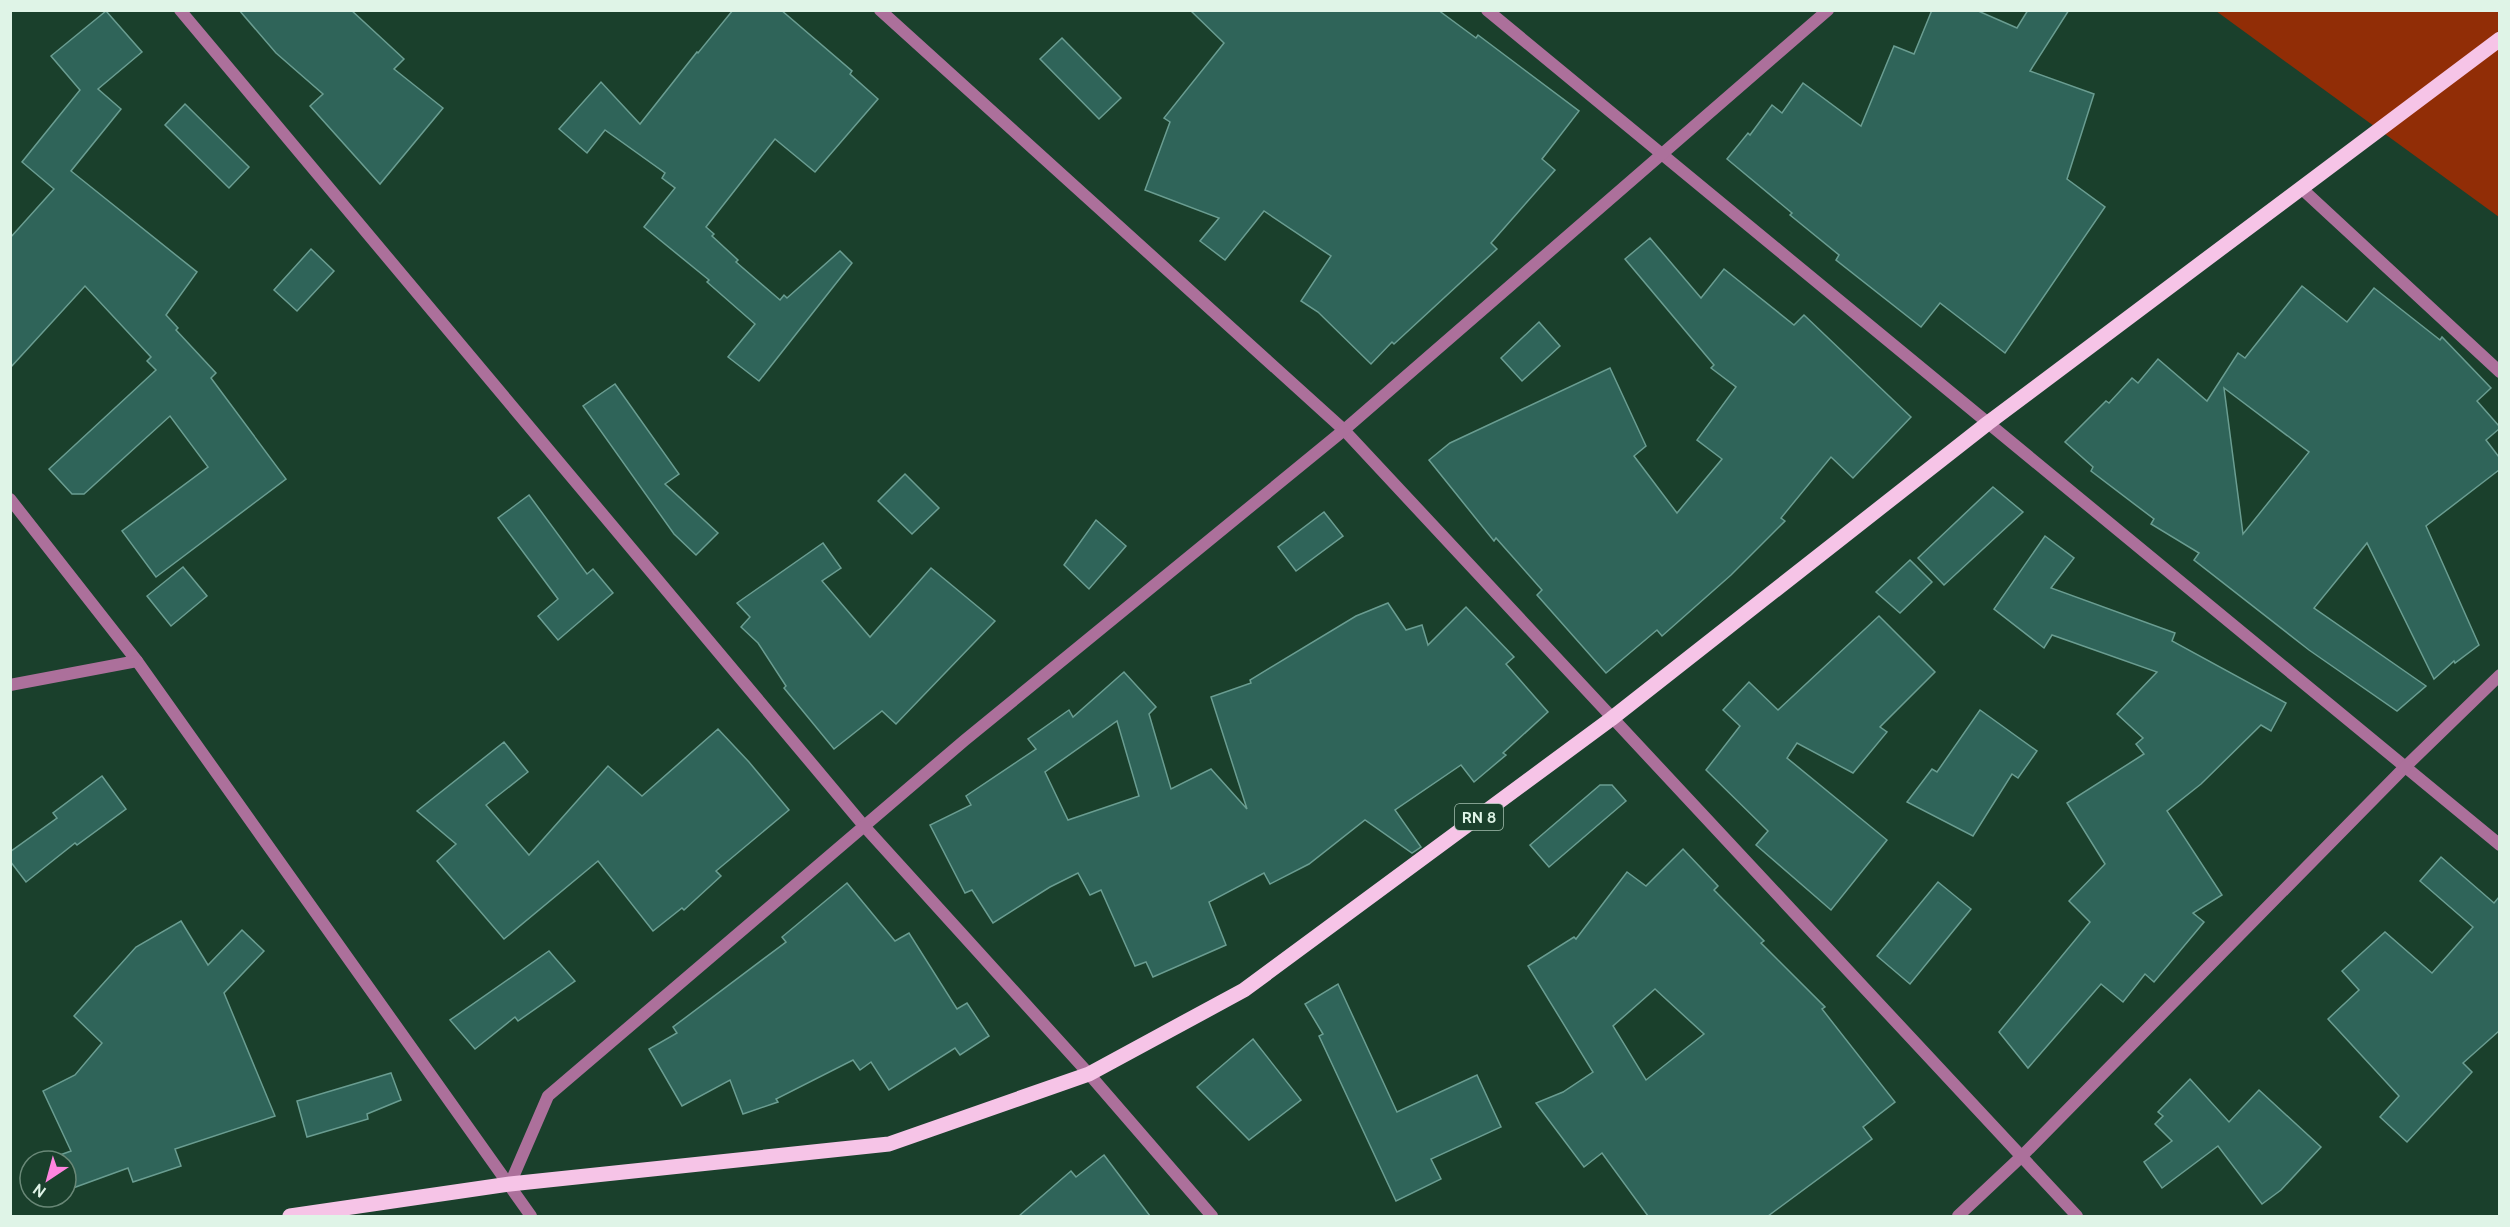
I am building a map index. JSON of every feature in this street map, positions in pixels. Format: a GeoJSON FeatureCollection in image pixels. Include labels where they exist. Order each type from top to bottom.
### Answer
{"type":"FeatureCollection","features":[{"type":"Feature","properties":{"kind":"main road","name":"RN 8"},"geometry":{"type":"LineString","coordinates":[[290,1216],[510,1184],[889,1144],[1089,1074],[1244,990],[1611,719],[1988,423],[2499,39]]}},
{"type":"Feature","properties":{"kind":"street"},"geometry":{"type":"LineString","coordinates":[[180,10],[864,826],[1089,1074],[1212,1216]]}},
{"type":"Feature","properties":{"kind":"street"},"geometry":{"type":"LineString","coordinates":[[880,10],[1344,430],[1611,719],[2077,1216]]}},
{"type":"Feature","properties":{"kind":"street"},"geometry":{"type":"LineString","coordinates":[[1487,10],[2499,845]]}},
{"type":"Feature","properties":{"kind":"street"},"geometry":{"type":"LineString","coordinates":[[510,1184],[548,1096],[965,740],[1344,430],[1828,10]]}},
{"type":"Feature","properties":{"kind":"street"},"geometry":{"type":"LineString","coordinates":[[2301,188],[2499,372]]}},
{"type":"Feature","properties":{"kind":"street"},"geometry":{"type":"LineString","coordinates":[[10,499],[137,661],[531,1216]]}},
{"type":"Feature","properties":{"kind":"street"},"geometry":{"type":"LineString","coordinates":[[10,685],[137,661]]}},
{"type":"Feature","properties":{"kind":"street"},"geometry":{"type":"LineString","coordinates":[[1958,1216],[2022,1156],[2404,768],[2499,675]]}},
{"type":"Feature","properties":{"kind":"shaded area"},"geometry":{"type":"Polygon","coordinates":[[[2216,11],[2499,11],[2499,217],[2216,11]]]}},
{"type":"Feature","properties":{"kind":"building"},"geometry":{"type":"Polygon","coordinates":[[[239,10],[351,10],[404,59],[394,69],[443,108],[380,184],[310,106],[323,94],[276,53],[239,10]]]}},
{"type":"Feature","properties":{"kind":"building"},"geometry":{"type":"Polygon","coordinates":[[[733,10],[781,10],[852,71],[850,74],[878,99],[815,172],[775,139],[706,227],[714,234],[712,236],[738,260],[736,262],[780,300],[784,295],[787,298],[840,251],[852,263],[759,381],[728,357],[755,324],[707,282],[709,280],[644,227],[675,188],[662,178],[665,173],[605,130],[587,153],[559,129],[601,82],[640,124],[733,10]]]}},
{"type":"Feature","properties":{"kind":"building"},"geometry":{"type":"Polygon","coordinates":[[[1190,10],[1438,10],[1476,38],[1478,35],[1579,111],[1542,159],[1555,170],[1491,243],[1497,249],[1394,344],[1392,342],[1371,364],[1318,312],[1301,301],[1331,256],[1264,211],[1225,260],[1200,241],[1219,218],[1145,190],[1170,122],[1164,118],[1224,43],[1190,10]]]}},
{"type":"Feature","properties":{"kind":"building"},"geometry":{"type":"Polygon","coordinates":[[[1932,10],[1976,10],[2017,28],[2028,10],[2069,10],[2030,71],[2094,94],[2067,179],[2105,207],[2005,353],[1940,303],[1921,327],[1836,260],[1839,255],[1727,159],[1748,133],[1750,135],[1772,105],[1782,113],[1803,83],[1861,126],[1894,46],[1914,54],[1932,10]]]}},
{"type":"Feature","properties":{"kind":"building"},"geometry":{"type":"Polygon","coordinates":[[[106,11],[142,52],[98,89],[121,109],[71,171],[197,272],[166,315],[178,328],[176,330],[216,373],[211,378],[286,479],[156,577],[122,531],[208,467],[170,416],[84,494],[72,494],[49,469],[156,370],[147,361],[151,357],[85,286],[10,368],[10,238],[54,189],[22,162],[80,90],[51,56],[106,11]]]}},
{"type":"Feature","properties":{"kind":"building"},"geometry":{"type":"Polygon","coordinates":[[[1062,38],[1121,98],[1099,119],[1040,59],[1062,38]]]}},
{"type":"Feature","properties":{"kind":"building"},"geometry":{"type":"Polygon","coordinates":[[[185,104],[249,167],[229,188],[165,125],[185,104]]]}},
{"type":"Feature","properties":{"kind":"building"},"geometry":{"type":"Polygon","coordinates":[[[1650,238],[1701,298],[1724,269],[1794,325],[1804,315],[1911,417],[1853,478],[1831,457],[1781,518],[1785,521],[1731,575],[1662,636],[1657,630],[1606,673],[1537,595],[1542,590],[1496,538],[1494,541],[1429,460],[1450,443],[1610,368],[1646,446],[1634,456],[1677,513],[1722,459],[1697,440],[1736,387],[1711,368],[1714,365],[1625,259],[1650,238]]]}},
{"type":"Feature","properties":{"kind":"building"},"geometry":{"type":"Polygon","coordinates":[[[311,249],[334,271],[297,311],[274,290],[311,249]]]}},
{"type":"Feature","properties":{"kind":"building"},"geometry":{"type":"Polygon","coordinates":[[[2302,286],[2347,322],[2374,288],[2440,340],[2442,337],[2491,388],[2477,401],[2499,426],[2499,429],[2486,440],[2499,457],[2499,470],[2426,526],[2479,645],[2455,663],[2454,661],[2434,679],[2367,543],[2314,608],[2426,686],[2397,711],[2309,650],[2194,560],[2199,553],[2151,524],[2154,519],[2091,471],[2093,467],[2065,442],[2106,401],[2109,403],[2132,378],[2138,383],[2158,359],[2207,401],[2238,353],[2245,358],[2302,286]],[[2224,388],[2243,534],[2309,452],[2224,388]]]}},
{"type":"Feature","properties":{"kind":"building"},"geometry":{"type":"Polygon","coordinates":[[[1539,322],[1560,346],[1522,381],[1501,358],[1539,322]]]}},
{"type":"Feature","properties":{"kind":"building"},"geometry":{"type":"Polygon","coordinates":[[[615,384],[679,474],[665,484],[718,533],[696,555],[674,534],[583,406],[615,384]]]}},
{"type":"Feature","properties":{"kind":"building"},"geometry":{"type":"Polygon","coordinates":[[[905,474],[939,508],[912,534],[878,501],[905,474]]]}},
{"type":"Feature","properties":{"kind":"building"},"geometry":{"type":"Polygon","coordinates":[[[1993,487],[2023,512],[1944,585],[1918,558],[1993,487]]]}},
{"type":"Feature","properties":{"kind":"building"},"geometry":{"type":"Polygon","coordinates":[[[529,495],[587,574],[593,569],[613,593],[558,640],[538,616],[558,599],[498,518],[529,495]]]}},
{"type":"Feature","properties":{"kind":"building"},"geometry":{"type":"Polygon","coordinates":[[[1324,512],[1343,536],[1296,571],[1278,547],[1324,512]]]}},
{"type":"Feature","properties":{"kind":"building"},"geometry":{"type":"Polygon","coordinates":[[[1096,520],[1126,546],[1089,589],[1064,565],[1096,520]]]}},
{"type":"Feature","properties":{"kind":"building"},"geometry":{"type":"Polygon","coordinates":[[[2045,536],[2074,558],[2051,588],[2175,633],[2172,641],[2286,703],[2271,731],[2261,725],[2201,784],[2167,811],[2222,895],[2193,913],[2204,922],[2154,982],[2145,974],[2123,1002],[2101,984],[2028,1068],[1999,1032],[2090,922],[2069,901],[2105,864],[2067,803],[2144,754],[2136,744],[2143,738],[2117,714],[2157,672],[2052,635],[2044,648],[1994,609],[2045,536]]]}},
{"type":"Feature","properties":{"kind":"building"},"geometry":{"type":"Polygon","coordinates":[[[823,543],[841,568],[822,581],[870,637],[931,568],[995,621],[896,724],[882,711],[834,749],[784,688],[786,686],[758,643],[741,627],[750,617],[737,603],[823,543]]]}},
{"type":"Feature","properties":{"kind":"building"},"geometry":{"type":"Polygon","coordinates":[[[1910,560],[1932,582],[1900,613],[1876,592],[1910,560]]]}},
{"type":"Feature","properties":{"kind":"building"},"geometry":{"type":"Polygon","coordinates":[[[183,567],[207,596],[171,626],[147,596],[183,567]]]}},
{"type":"Feature","properties":{"kind":"building"},"geometry":{"type":"Polygon","coordinates":[[[1388,603],[1406,630],[1422,625],[1428,645],[1466,607],[1514,657],[1506,664],[1548,712],[1503,753],[1506,755],[1474,782],[1461,765],[1395,810],[1421,847],[1412,853],[1365,820],[1309,864],[1270,884],[1264,873],[1209,902],[1226,945],[1153,977],[1146,962],[1135,966],[1101,890],[1090,895],[1078,873],[1050,887],[993,923],[972,890],[965,893],[930,825],[971,805],[966,796],[1036,749],[1028,739],[1069,710],[1073,717],[1124,672],[1156,707],[1149,714],[1171,789],[1211,769],[1247,809],[1211,697],[1251,683],[1250,680],[1356,616],[1388,603]],[[1117,721],[1045,772],[1068,820],[1139,796],[1117,721]]]}},
{"type":"Feature","properties":{"kind":"building"},"geometry":{"type":"Polygon","coordinates":[[[1879,616],[1935,672],[1880,727],[1887,732],[1853,773],[1797,743],[1787,758],[1887,840],[1831,910],[1756,845],[1768,831],[1706,770],[1740,726],[1723,710],[1749,682],[1778,710],[1879,616]]]}},
{"type":"Feature","properties":{"kind":"building"},"geometry":{"type":"Polygon","coordinates":[[[1980,710],[2037,751],[2018,778],[2012,774],[1973,836],[1907,802],[1932,769],[1937,772],[1980,710]]]}},
{"type":"Feature","properties":{"kind":"building"},"geometry":{"type":"Polygon","coordinates":[[[718,729],[789,810],[716,871],[721,876],[684,910],[682,908],[653,931],[598,861],[504,939],[437,861],[456,844],[417,811],[504,742],[528,772],[486,805],[529,855],[608,766],[642,796],[718,729]]]}},
{"type":"Feature","properties":{"kind":"building"},"geometry":{"type":"Polygon","coordinates":[[[102,776],[126,809],[77,845],[75,843],[26,882],[10,861],[10,852],[57,818],[53,813],[102,776]]]}},
{"type":"Feature","properties":{"kind":"building"},"geometry":{"type":"Polygon","coordinates":[[[1600,785],[1612,785],[1626,801],[1549,867],[1530,845],[1600,785]]]}},
{"type":"Feature","properties":{"kind":"building"},"geometry":{"type":"Polygon","coordinates":[[[1683,849],[1718,886],[1714,890],[1764,941],[1761,943],[1825,1007],[1822,1009],[1895,1102],[1863,1127],[1872,1139],[1768,1216],[1648,1216],[1602,1153],[1584,1167],[1536,1103],[1563,1092],[1593,1072],[1528,966],[1574,937],[1576,939],[1627,872],[1646,886],[1683,849]],[[1655,989],[1613,1026],[1646,1080],[1704,1034],[1655,989]]]}},
{"type":"Feature","properties":{"kind":"building"},"geometry":{"type":"Polygon","coordinates":[[[2441,857],[2494,903],[2499,897],[2499,1031],[2463,1063],[2472,1072],[2407,1142],[2380,1117],[2399,1096],[2328,1019],[2359,990],[2342,971],[2385,932],[2432,973],[2473,927],[2420,881],[2441,857]]]}},
{"type":"Feature","properties":{"kind":"building"},"geometry":{"type":"Polygon","coordinates":[[[1938,882],[1971,909],[1910,984],[1877,956],[1938,882]]]}},
{"type":"Feature","properties":{"kind":"building"},"geometry":{"type":"Polygon","coordinates":[[[847,883],[895,941],[909,933],[957,1009],[967,1003],[989,1036],[960,1055],[955,1048],[889,1090],[871,1062],[860,1070],[853,1060],[776,1099],[778,1102],[743,1114],[730,1080],[682,1106],[649,1049],[677,1033],[673,1027],[786,942],[782,937],[847,883]]]}},
{"type":"Feature","properties":{"kind":"building"},"geometry":{"type":"Polygon","coordinates":[[[181,921],[208,965],[242,930],[264,951],[224,993],[275,1116],[175,1149],[181,1166],[133,1182],[128,1168],[78,1186],[78,1149],[70,1149],[43,1091],[75,1075],[102,1043],[74,1016],[136,947],[181,921]]]}},
{"type":"Feature","properties":{"kind":"building"},"geometry":{"type":"Polygon","coordinates":[[[549,951],[575,981],[518,1021],[515,1017],[475,1049],[450,1020],[549,951]]]}},
{"type":"Feature","properties":{"kind":"building"},"geometry":{"type":"Polygon","coordinates":[[[1338,984],[1397,1112],[1477,1075],[1501,1127],[1431,1159],[1441,1179],[1396,1201],[1319,1036],[1323,1034],[1305,1004],[1338,984]]]}},
{"type":"Feature","properties":{"kind":"building"},"geometry":{"type":"Polygon","coordinates":[[[1253,1039],[1301,1100],[1249,1140],[1197,1087],[1253,1039]]]}},
{"type":"Feature","properties":{"kind":"building"},"geometry":{"type":"Polygon","coordinates":[[[391,1073],[401,1100],[367,1114],[368,1119],[307,1137],[297,1101],[391,1073]]]}},
{"type":"Feature","properties":{"kind":"building"},"geometry":{"type":"Polygon","coordinates":[[[2190,1079],[2229,1122],[2259,1090],[2321,1147],[2281,1190],[2262,1204],[2218,1146],[2162,1188],[2144,1162],[2172,1141],[2155,1124],[2163,1116],[2158,1112],[2190,1079]]]}},
{"type":"Feature","properties":{"kind":"building"},"geometry":{"type":"Polygon","coordinates":[[[1104,1155],[1150,1216],[1019,1216],[1071,1171],[1076,1177],[1104,1155]]]}}]}
